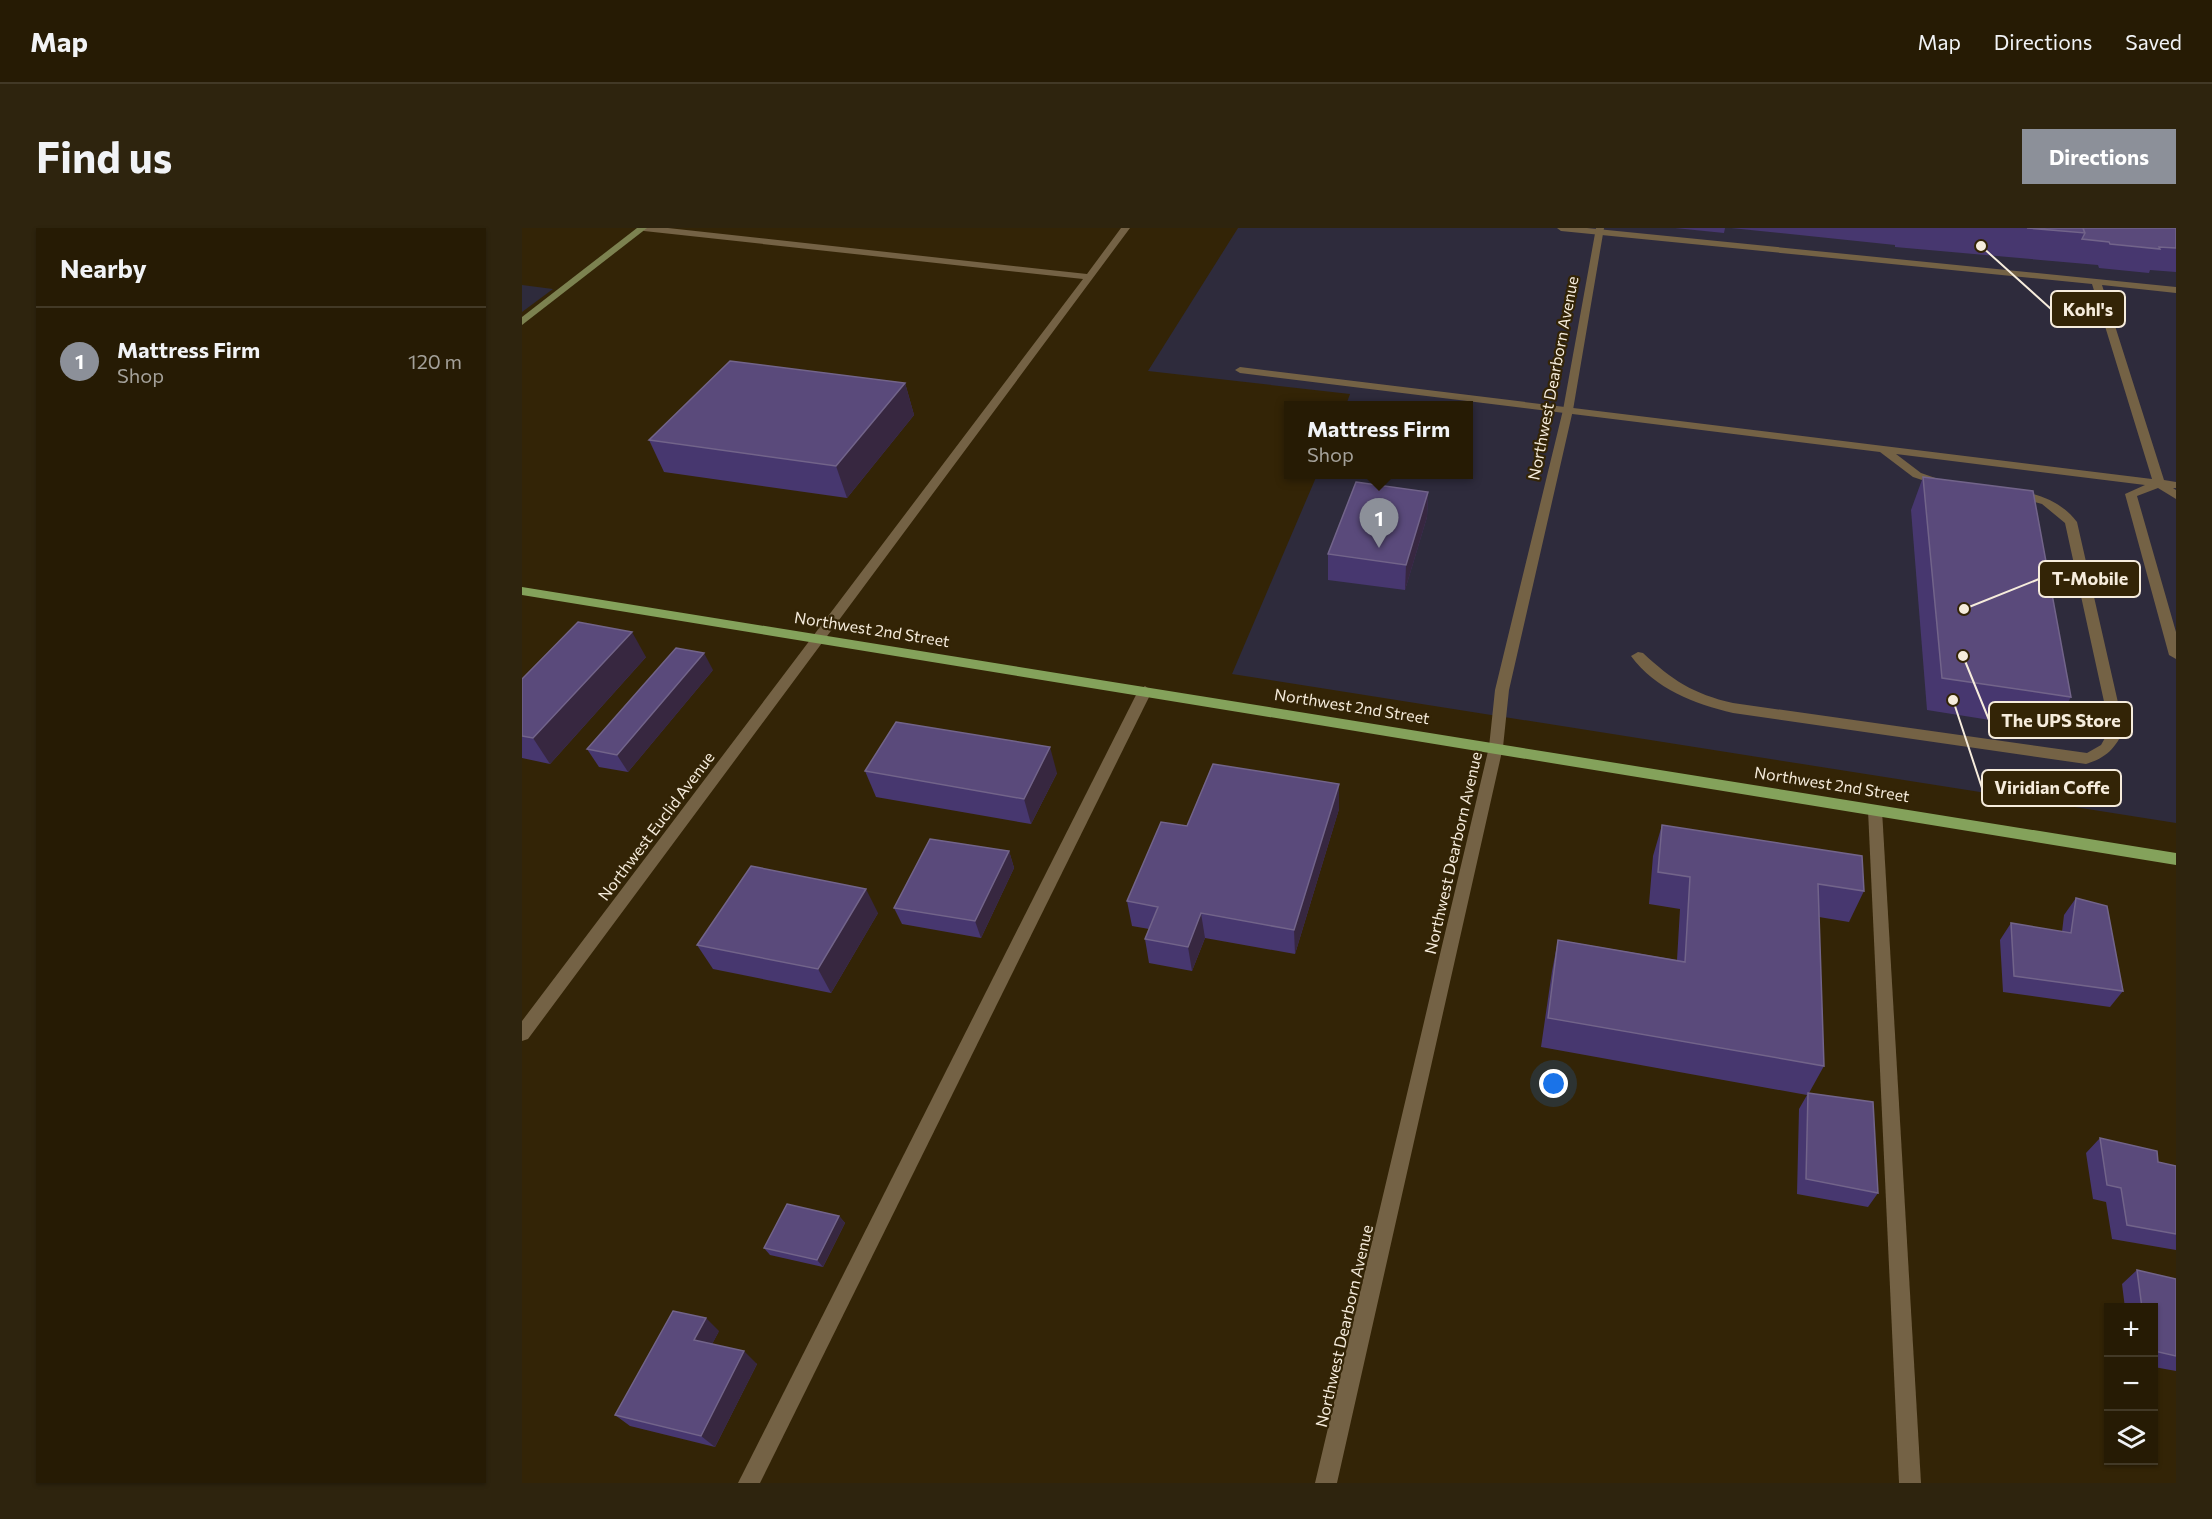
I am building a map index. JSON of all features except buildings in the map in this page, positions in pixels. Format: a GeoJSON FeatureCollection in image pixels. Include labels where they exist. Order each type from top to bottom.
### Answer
{"type":"FeatureCollection","features":[{"type":"Feature","properties":{"kind":"main road","name":"Northwest 2nd Street"},"geometry":{"type":"LineString","coordinates":[[522,591],[2176,859]]}},
{"type":"Feature","properties":{"kind":"street"},"geometry":{"type":"LineString","coordinates":[[522,322],[527,313],[644,228],[1089,277]]}},
{"type":"Feature","properties":{"kind":"street","name":"Northwest Euclid Avenue"},"geometry":{"type":"LineString","coordinates":[[522,1034],[1126,228]]}},
{"type":"Feature","properties":{"kind":"street"},"geometry":{"type":"LineString","coordinates":[[1561,228],[1599,230],[2176,290]]}},
{"type":"Feature","properties":{"kind":"street","name":"Northwest Dearborn Avenue"},"geometry":{"type":"LineString","coordinates":[[1326,1483],[1496,747],[1502,690],[1568,411],[1599,230]]}},
{"type":"Feature","properties":{"kind":"street"},"geometry":{"type":"LineString","coordinates":[[2096,282],[2158,483],[2176,496]]}},
{"type":"Feature","properties":{"kind":"street"},"geometry":{"type":"LineString","coordinates":[[1240,370],[2176,485]]}},
{"type":"Feature","properties":{"kind":"street"},"geometry":{"type":"LineString","coordinates":[[1882,449],[1917,475],[1951,486]]}},
{"type":"Feature","properties":{"kind":"street"},"geometry":{"type":"LineString","coordinates":[[2158,483],[2131,494],[2176,655]]}},
{"type":"Feature","properties":{"kind":"street"},"geometry":{"type":"LineString","coordinates":[[1638,656],[1669,685],[1697,700],[1706,702],[2086,759],[2098,756],[2110,747],[2117,729],[2071,522],[2061,510],[2044,501],[2004,492]]}},
{"type":"Feature","properties":{"kind":"street"},"geometry":{"type":"LineString","coordinates":[[749,1483],[1145,691]]}},
{"type":"Feature","properties":{"kind":"street"},"geometry":{"type":"LineString","coordinates":[[1875,810],[1910,1483]]}},
{"type":"Feature","properties":{"kind":"shaded area"},"geometry":{"type":"Polygon","coordinates":[[[1238,228],[2176,228],[2176,823],[1232,674],[1315,479],[1473,479],[1473,401],[1347,401],[1350,394],[1148,371],[1238,228]]]}},
{"type":"Feature","properties":{"kind":"shaded area"},"geometry":{"type":"Polygon","coordinates":[[[522,285],[553,289],[522,312],[522,285]]]}},
{"type":"Feature","properties":{"kind":"place","name":"Kohl's"},"geometry":{"type":"Point","coordinates":[1981,246]}},
{"type":"Feature","properties":{"kind":"place","name":"Mattress Firm"},"geometry":{"type":"Point","coordinates":[1379,548]}},
{"type":"Feature","properties":{"kind":"place","name":"T-Mobile"},"geometry":{"type":"Point","coordinates":[1964,609]}},
{"type":"Feature","properties":{"kind":"place","name":"The UPS Store"},"geometry":{"type":"Point","coordinates":[1963,656]}},
{"type":"Feature","properties":{"kind":"place","name":"Viridian Coffe"},"geometry":{"type":"Point","coordinates":[1953,700]}}]}
